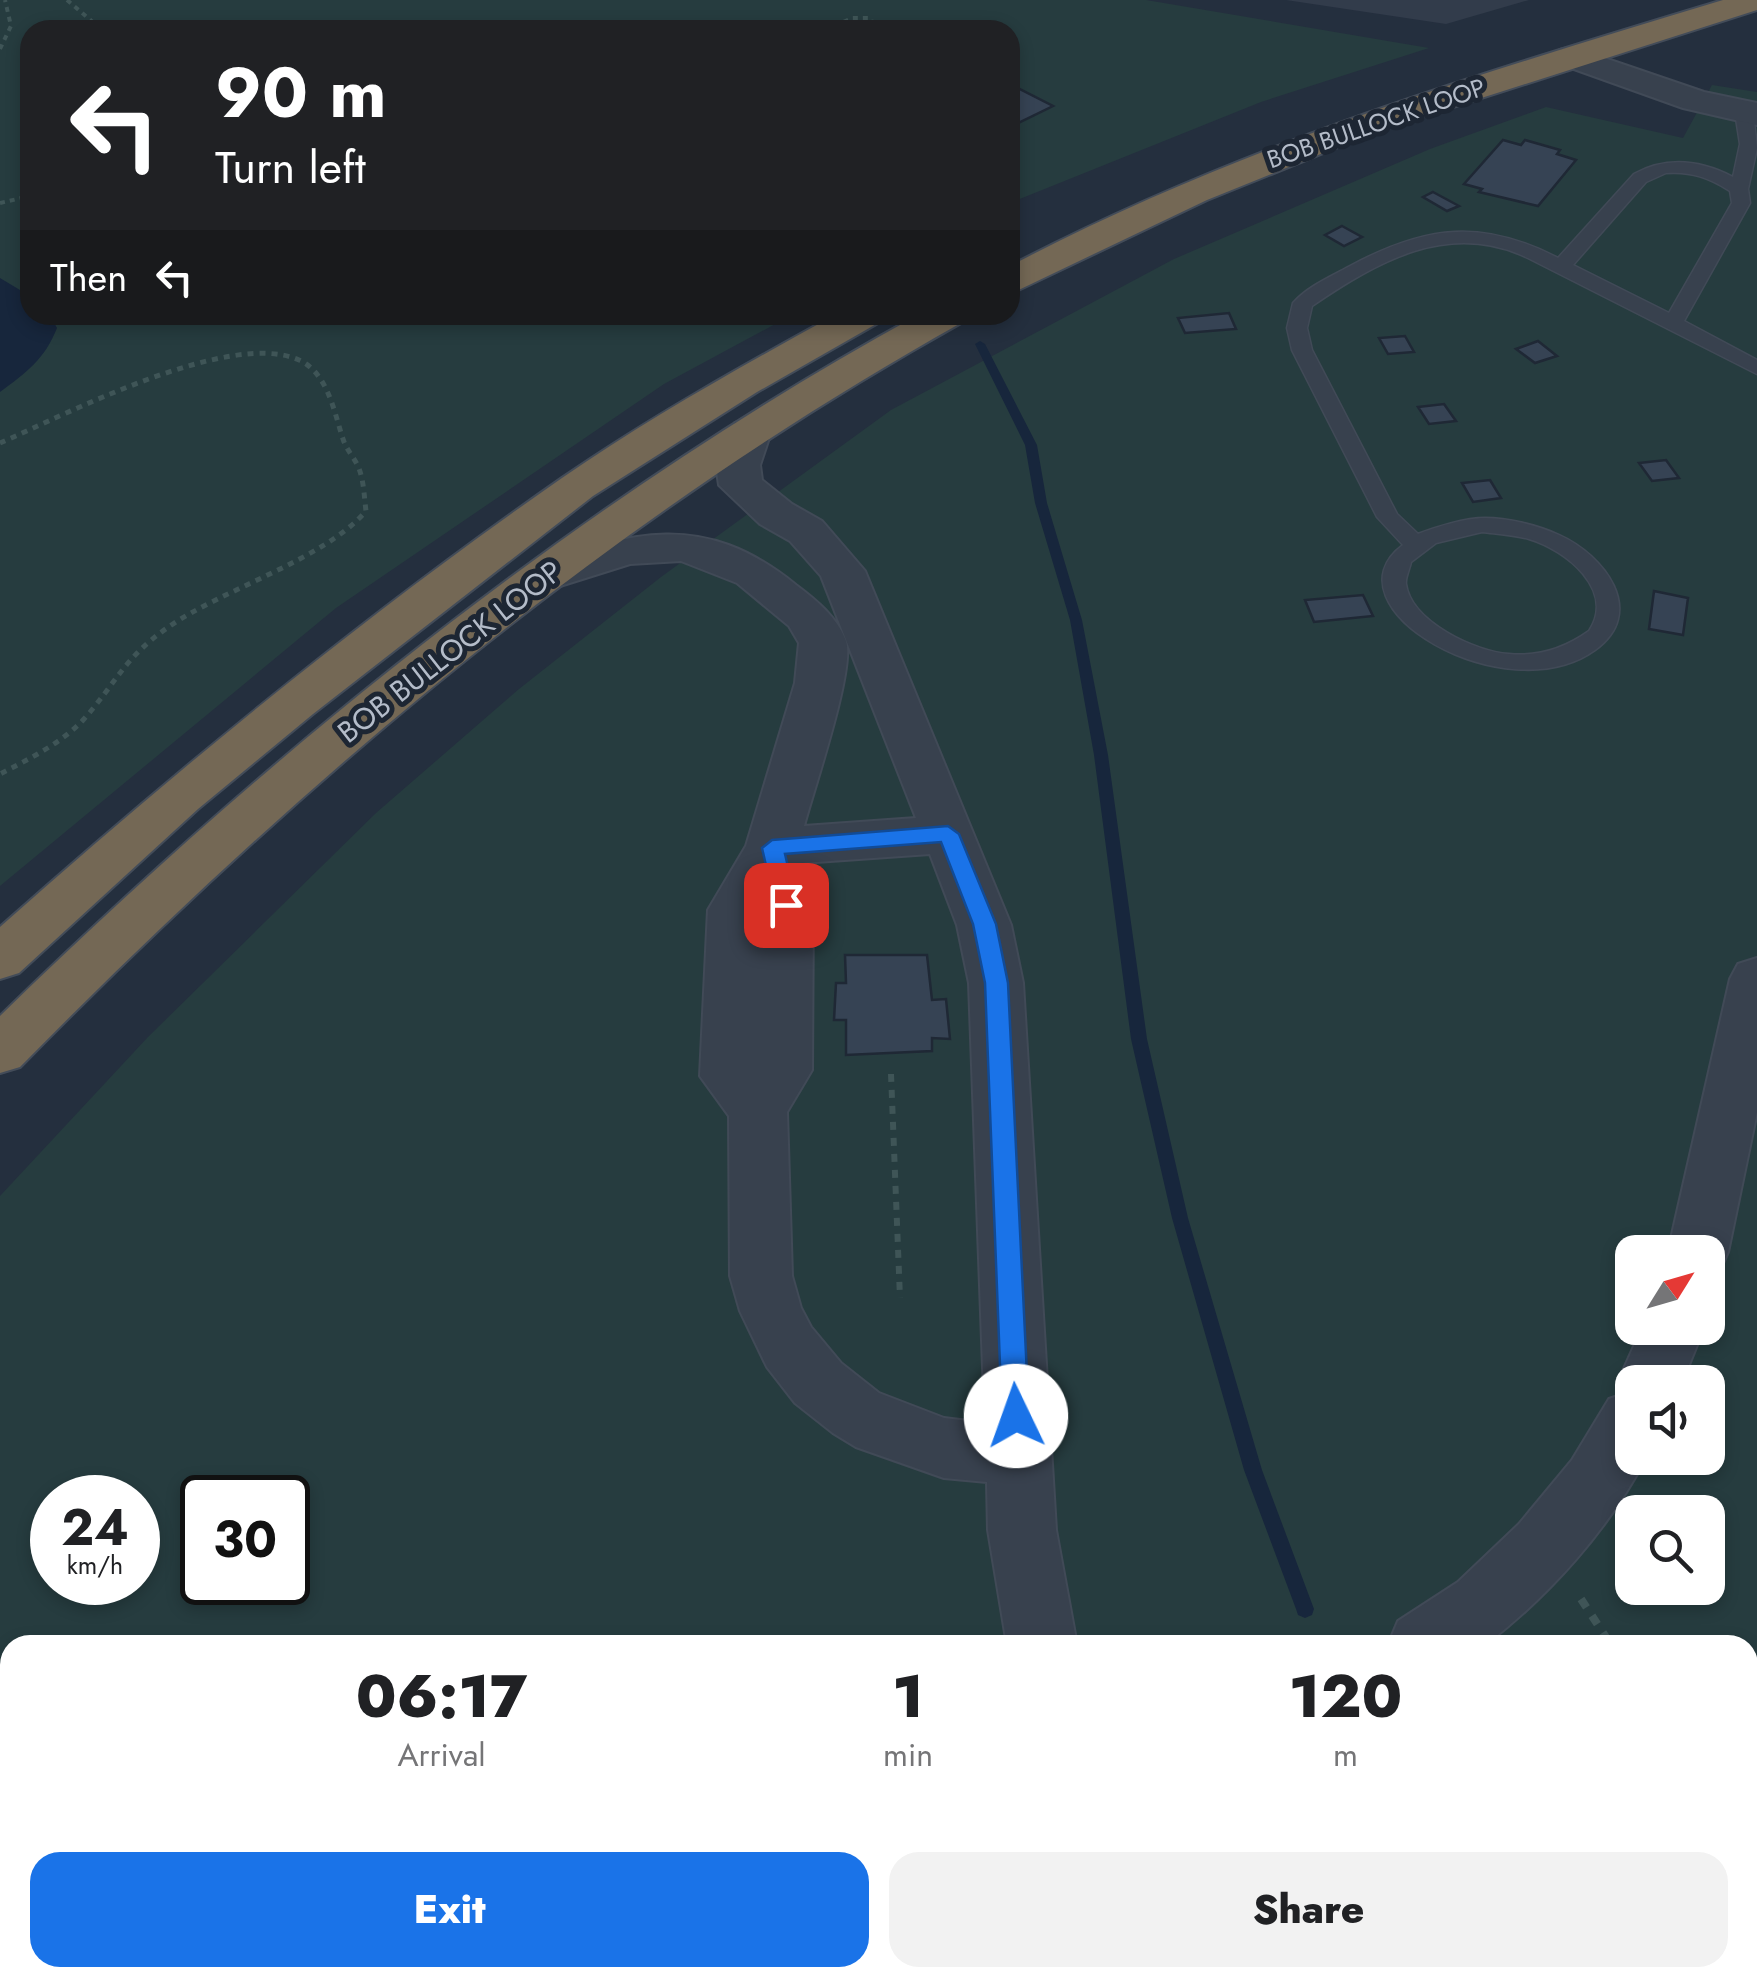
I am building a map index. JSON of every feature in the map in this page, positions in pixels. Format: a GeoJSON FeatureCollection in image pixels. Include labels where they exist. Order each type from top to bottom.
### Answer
{"type":"FeatureCollection","features":[{"type":"Feature","properties":{"kind":"highway","name":"BOB BULLOCK LOOP"},"geometry":{"type":"LineString","coordinates":[[1210,148],[1405,78],[1656,0]]}},
{"type":"Feature","properties":{"kind":"highway","name":"BOB BULLOCK LOOP"},"geometry":{"type":"LineString","coordinates":[[1020,277],[1198,190],[1309,144],[1756,0]]}},
{"type":"Feature","properties":{"kind":"highway","name":"BOB BULLOCK LOOP"},"geometry":{"type":"LineString","coordinates":[[0,960],[180,796],[296,702],[578,487],[742,383],[846,325]]}},
{"type":"Feature","properties":{"kind":"highway","name":"BOB BULLOCK LOOP"},"geometry":{"type":"LineString","coordinates":[[0,1052],[173,885],[292,778],[541,578],[750,432],[930,325]]}},
{"type":"Feature","properties":{"kind":"street"},"geometry":{"type":"LineString","coordinates":[[1572,57],[1660,90],[1750,113]]}},
{"type":"Feature","properties":{"kind":"street"},"geometry":{"type":"LineString","coordinates":[[750,432],[738,466],[742,485],[776,514],[806,532],[842,570],[984,924],[996,983],[1022,1530],[1040,1635]]}},
{"type":"Feature","properties":{"kind":"street"},"geometry":{"type":"LineString","coordinates":[[541,578],[626,550],[682,547],[720,557],[752,573],[806,616],[823,643],[819,682],[772,848],[786,905],[784,1070],[758,1110],[761,1276],[771,1311],[790,1347],[818,1383],[879,1426],[944,1448],[1018,1456]]}},
{"type":"Feature","properties":{"kind":"street"},"geometry":{"type":"LineString","coordinates":[[772,848],[948,834]]}},
{"type":"Feature","properties":{"kind":"street"},"geometry":{"type":"LineString","coordinates":[[1702,1235],[1757,980]]}},
{"type":"Feature","properties":{"kind":"street"},"geometry":{"type":"LineString","coordinates":[[1438,1635],[1476,1609],[1551,1535],[1595,1480],[1615,1448]]}},
{"type":"Feature","properties":{"kind":"lane"},"geometry":{"type":"LineString","coordinates":[[1673,323],[1740,203],[1750,113]]}},
{"type":"Feature","properties":{"kind":"lane"},"geometry":{"type":"LineString","coordinates":[[1561,267],[1640,178],[1653,169],[1700,169],[1739,189]]}},
{"type":"Feature","properties":{"kind":"lane"},"geometry":{"type":"LineString","coordinates":[[1415,544],[1388,517],[1314,376],[1297,328],[1303,303],[1397,252],[1456,234],[1486,236],[1515,244],[1757,368]]}},
{"type":"Feature","properties":{"kind":"lane"},"geometry":{"type":"LineString","coordinates":[[1482,525],[1517,529],[1551,540],[1580,556],[1600,576],[1611,598],[1610,621],[1597,640],[1574,654],[1542,662],[1506,662],[1470,654],[1437,640],[1412,620],[1397,598],[1394,575],[1402,555],[1415,544],[1449,529],[1482,525]]}},
{"type":"Feature","properties":{"kind":"path"},"geometry":{"type":"LineString","coordinates":[[0,49],[8,41],[11,28],[12,16],[5,0]]}},
{"type":"Feature","properties":{"kind":"path"},"geometry":{"type":"LineString","coordinates":[[67,0],[90,20]]}},
{"type":"Feature","properties":{"kind":"path"},"geometry":{"type":"LineString","coordinates":[[848,20],[860,17],[871,20]]}},
{"type":"Feature","properties":{"kind":"path"},"geometry":{"type":"LineString","coordinates":[[0,443],[172,373],[224,358],[276,353],[301,361],[322,382],[346,450],[358,466],[366,511],[354,526],[171,625],[132,654],[82,721],[40,753],[0,774]]}},
{"type":"Feature","properties":{"kind":"path"},"geometry":{"type":"LineString","coordinates":[[891,1074],[900,1298]]}},
{"type":"Feature","properties":{"kind":"path"},"geometry":{"type":"LineString","coordinates":[[1581,1599],[1604,1635]]}},
{"type":"Feature","properties":{"kind":"shaded area"},"geometry":{"type":"Polygon","coordinates":[[[1286,0],[1529,0],[1446,24],[1286,0]]]}},
{"type":"Feature","properties":{"kind":"shaded area"},"geometry":{"type":"Polygon","coordinates":[[[0,278],[20,290],[20,325],[57,328],[34,364],[0,392],[0,278]]]}},
{"type":"Feature","properties":{"kind":"green space"},"geometry":{"type":"Polygon","coordinates":[[[0,0],[1146,0],[1429,48],[1261,102],[1020,199],[1020,20],[20,20],[20,325],[773,325],[664,384],[336,608],[0,886],[0,0]]]}},
{"type":"Feature","properties":{"kind":"green space"},"geometry":{"type":"Polygon","coordinates":[[[1712,85],[1757,92],[1757,1635],[0,1635],[0,1196],[148,1037],[376,813],[519,689],[661,577],[891,410],[1174,259],[1430,149],[1546,107],[1683,138],[1712,85]]]}},
{"type":"Feature","properties":{"kind":"building"},"geometry":{"type":"Polygon","coordinates":[[[1020,89],[1053,106],[1020,122],[1020,89]]]}},
{"type":"Feature","properties":{"kind":"building"},"geometry":{"type":"Polygon","coordinates":[[[1503,140],[1521,145],[1525,140],[1560,150],[1557,154],[1576,160],[1538,206],[1479,192],[1482,189],[1464,184],[1503,140]]]}},
{"type":"Feature","properties":{"kind":"building"},"geometry":{"type":"Polygon","coordinates":[[[1433,192],[1459,206],[1447,211],[1423,197],[1433,192]]]}},
{"type":"Feature","properties":{"kind":"building"},"geometry":{"type":"Polygon","coordinates":[[[1342,226],[1362,237],[1344,246],[1325,235],[1342,226]]]}},
{"type":"Feature","properties":{"kind":"building"},"geometry":{"type":"Polygon","coordinates":[[[1229,313],[1236,329],[1185,333],[1178,318],[1229,313]]]}},
{"type":"Feature","properties":{"kind":"building"},"geometry":{"type":"Polygon","coordinates":[[[1405,336],[1414,352],[1388,354],[1379,338],[1405,336]]]}},
{"type":"Feature","properties":{"kind":"building"},"geometry":{"type":"Polygon","coordinates":[[[1538,341],[1557,356],[1535,363],[1516,349],[1538,341]]]}},
{"type":"Feature","properties":{"kind":"building"},"geometry":{"type":"Polygon","coordinates":[[[1444,404],[1456,421],[1429,424],[1418,407],[1444,404]]]}},
{"type":"Feature","properties":{"kind":"building"},"geometry":{"type":"Polygon","coordinates":[[[1666,460],[1679,478],[1652,481],[1639,463],[1666,460]]]}},
{"type":"Feature","properties":{"kind":"building"},"geometry":{"type":"Polygon","coordinates":[[[1490,480],[1501,498],[1473,502],[1462,483],[1490,480]]]}},
{"type":"Feature","properties":{"kind":"building"},"geometry":{"type":"Polygon","coordinates":[[[1654,591],[1688,598],[1683,635],[1649,629],[1654,591]]]}},
{"type":"Feature","properties":{"kind":"building"},"geometry":{"type":"Polygon","coordinates":[[[1363,595],[1373,616],[1314,622],[1305,600],[1363,595]]]}},
{"type":"Feature","properties":{"kind":"building"},"geometry":{"type":"Polygon","coordinates":[[[845,955],[927,955],[932,1000],[946,999],[950,1039],[932,1038],[932,1051],[846,1055],[846,1020],[834,1020],[836,983],[846,983],[845,955]]]}},
{"type":"Feature","properties":{"kind":"waterway"},"geometry":{"type":"LineString","coordinates":[[980,344],[1031,445],[1041,503],[1076,620],[1101,755],[1139,1039],[1180,1218],[1253,1470],[1305,1609]]}},
{"type":"Feature","properties":{"kind":"route"},"geometry":{"type":"LineString","coordinates":[[786,905],[772,848],[948,834],[984,924],[996,983],[1016,1416]]}}]}
